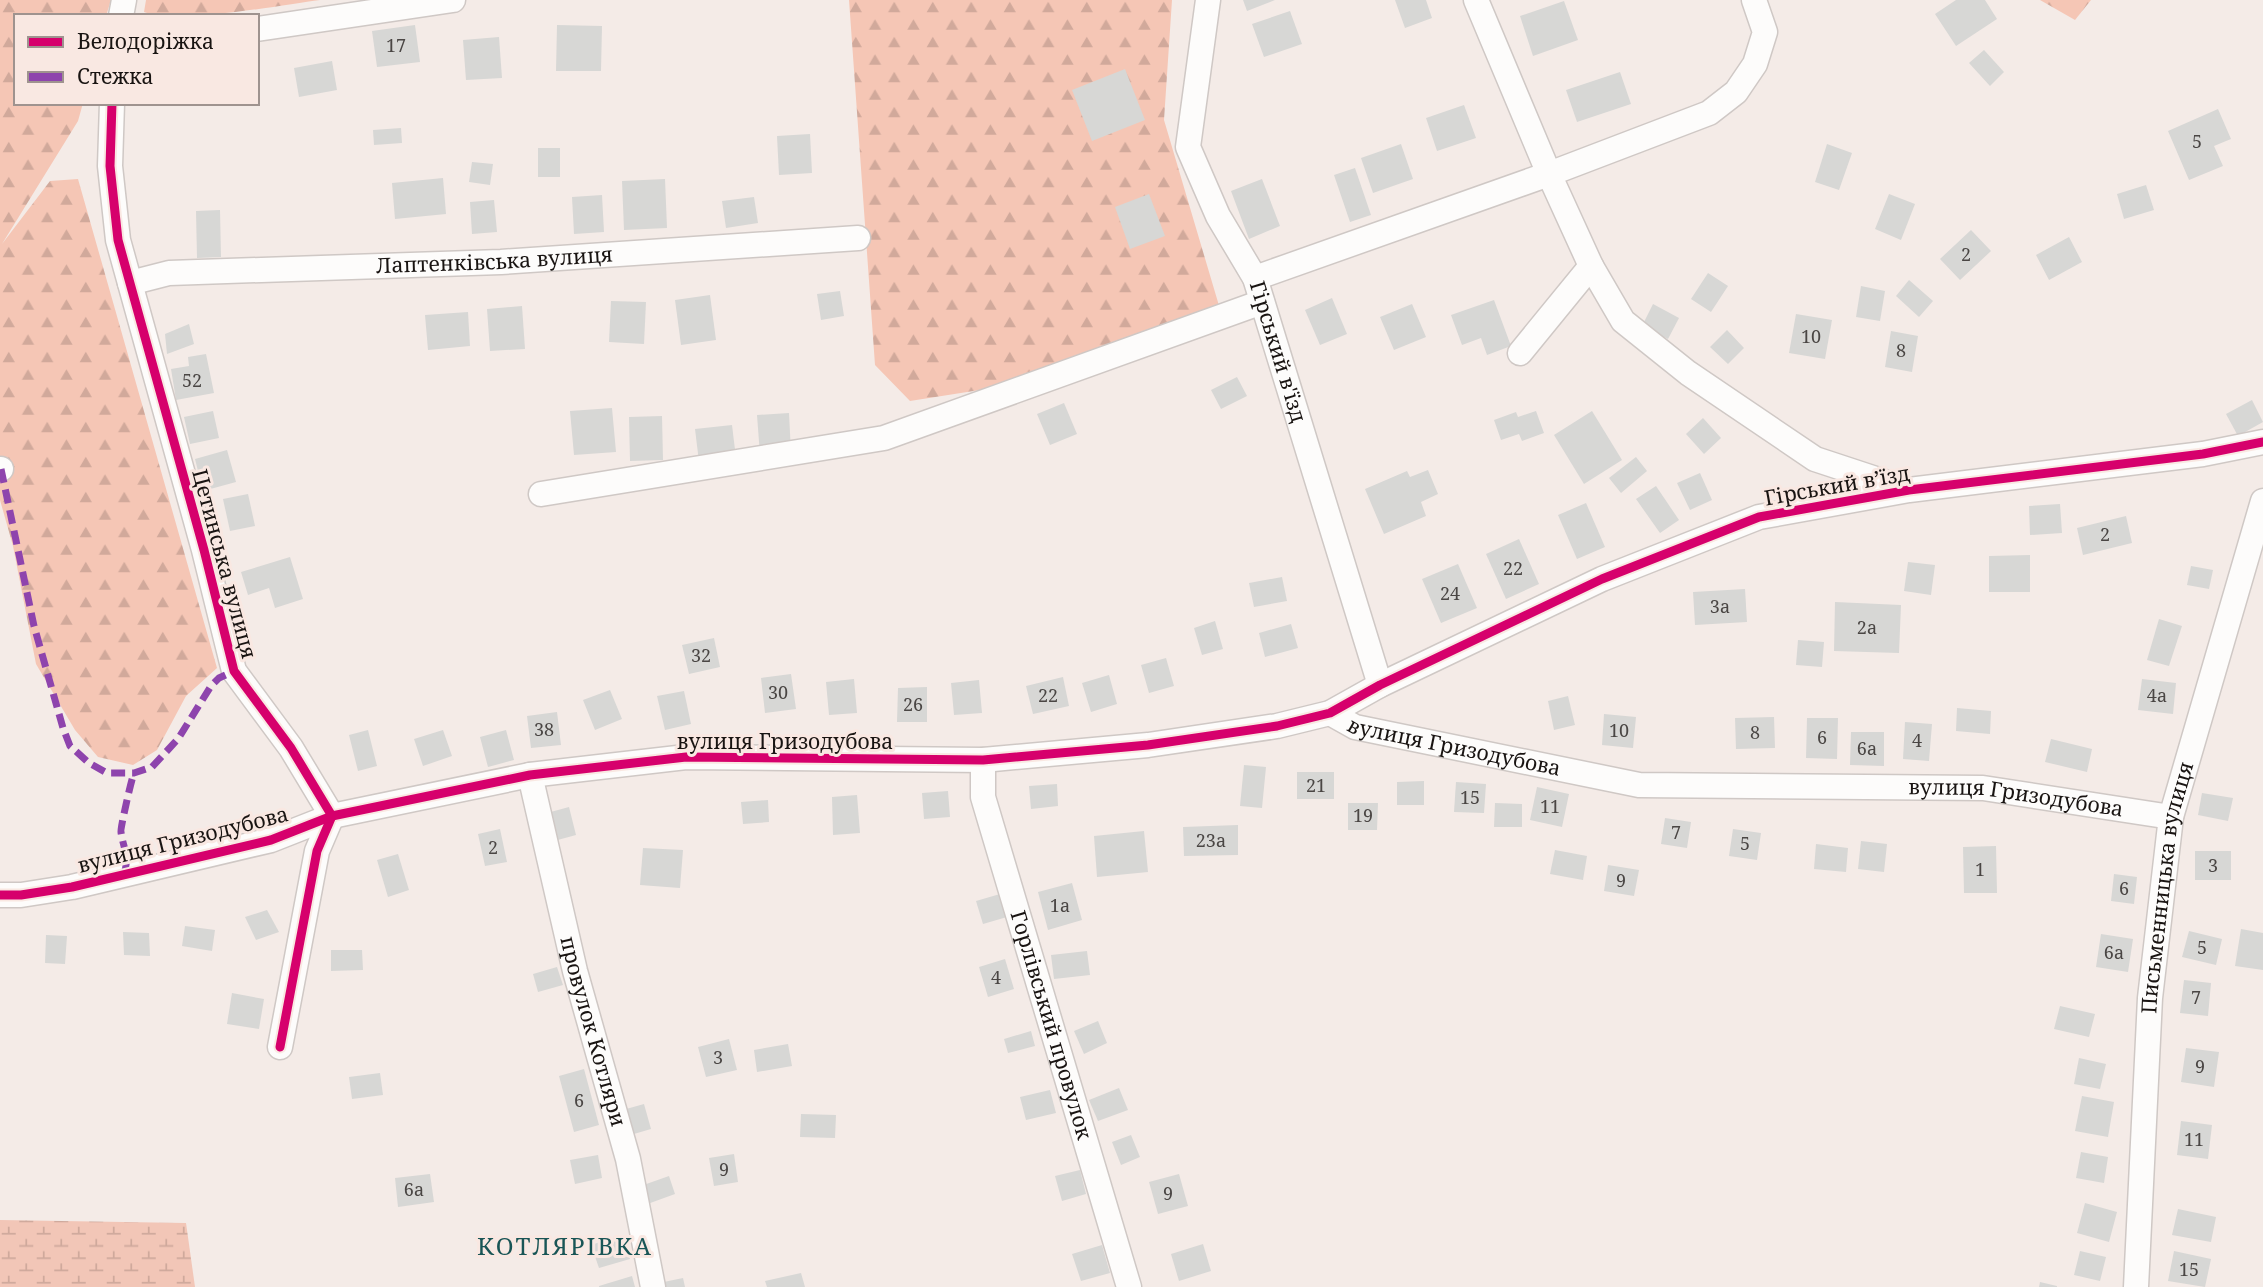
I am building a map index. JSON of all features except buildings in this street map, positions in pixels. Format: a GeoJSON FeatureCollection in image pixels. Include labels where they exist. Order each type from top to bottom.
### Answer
{"type":"FeatureCollection","features":[{"type":"Feature","properties":{"kind":"street"},"geometry":{"type":"LineString","coordinates":[[259,29],[453,0]]}},
{"type":"Feature","properties":{"kind":"street"},"geometry":{"type":"LineString","coordinates":[[1208,0],[1188,147],[1219,216],[1255,278]]}},
{"type":"Feature","properties":{"kind":"street"},"geometry":{"type":"LineString","coordinates":[[1476,0],[1591,266],[1623,321],[1688,373],[1815,459],[1909,490]]}},
{"type":"Feature","properties":{"kind":"street","name":"Гірський в'їзд"},"geometry":{"type":"LineString","coordinates":[[1380,685],[1255,278],[1549,174],[1709,113],[1736,92],[1755,64],[1765,32],[1754,0]]}},
{"type":"Feature","properties":{"kind":"street","name":"Цетинська вулиця"},"geometry":{"type":"LineString","coordinates":[[112,105],[110,166],[118,240],[204,550],[234,671],[291,748],[332,816]]}},
{"type":"Feature","properties":{"kind":"street","name":"Лаптенківська вулиця"},"geometry":{"type":"LineString","coordinates":[[130,283],[169,273],[501,262],[858,237]]}},
{"type":"Feature","properties":{"kind":"street"},"geometry":{"type":"LineString","coordinates":[[1520,353],[1591,266]]}},
{"type":"Feature","properties":{"kind":"street"},"geometry":{"type":"LineString","coordinates":[[541,494],[884,439],[1262,302]]}},
{"type":"Feature","properties":{"kind":"street","name":"Гірський в’їзд"},"geometry":{"type":"LineString","coordinates":[[1330,713],[1380,685],[1602,579],[1759,517],[1909,490],[2203,454],[2263,442]]}},
{"type":"Feature","properties":{"kind":"street","name":"Письменницька вулиця"},"geometry":{"type":"LineString","coordinates":[[2136,1287],[2150,998],[2171,817],[2263,501]]}},
{"type":"Feature","properties":{"kind":"street","name":"вулиця Гризодубова"},"geometry":{"type":"LineString","coordinates":[[0,895],[21,895],[72,887],[271,840],[332,816],[530,775],[686,757],[983,760],[1148,745],[1277,726],[1330,713],[1355,727],[1639,785],[1983,788],[2171,817]]}},
{"type":"Feature","properties":{"kind":"street","name":"Горлівський провулок"},"geometry":{"type":"LineString","coordinates":[[983,760],[983,797],[1129,1287]]}},
{"type":"Feature","properties":{"kind":"street","name":"провулок Котляри"},"geometry":{"type":"LineString","coordinates":[[530,775],[575,971],[628,1159],[653,1287]]}},
{"type":"Feature","properties":{"kind":"street"},"geometry":{"type":"LineString","coordinates":[[280,1047],[317,851],[332,816]]}},
{"type":"Feature","properties":{"kind":"green space"},"geometry":{"type":"Polygon","coordinates":[[[0,0],[111,0],[107,14],[14,14],[14,105],[82,105],[78,121],[2,244],[50,181],[78,179],[217,668],[186,696],[157,750],[133,765],[98,757],[75,730],[36,664],[13,546],[0,500],[0,0]]]}},
{"type":"Feature","properties":{"kind":"green space"},"geometry":{"type":"Polygon","coordinates":[[[146,0],[320,0],[216,14],[144,12],[146,0]]]}},
{"type":"Feature","properties":{"kind":"green space"},"geometry":{"type":"Polygon","coordinates":[[[849,0],[1172,0],[1164,120],[1220,309],[1062,377],[910,401],[875,365],[849,0]]]}},
{"type":"Feature","properties":{"kind":"green space"},"geometry":{"type":"Polygon","coordinates":[[[2040,0],[2091,0],[2075,20],[2040,0]]]}},
{"type":"Feature","properties":{"kind":"green space"},"geometry":{"type":"Polygon","coordinates":[[[0,1220],[186,1223],[195,1287],[0,1287],[0,1220]]]}},
{"type":"Feature","properties":{"kind":"marked path"},"geometry":{"type":"LineString","coordinates":[[1,469],[34,626],[63,728],[70,746],[89,763],[107,773],[134,773],[152,767],[178,739],[211,686],[219,678],[234,671]]}},
{"type":"Feature","properties":{"kind":"marked path"},"geometry":{"type":"LineString","coordinates":[[123,875],[126,859],[121,829],[134,773]]}},
{"type":"Feature","properties":{"kind":"cycle path"},"geometry":{"type":"LineString","coordinates":[[112,105],[110,166],[118,240],[204,550],[234,671],[291,748],[332,816],[317,851],[280,1047]]}},
{"type":"Feature","properties":{"kind":"cycle path"},"geometry":{"type":"LineString","coordinates":[[0,895],[21,895],[72,887],[271,840],[332,816],[530,775],[686,757],[983,760],[1148,745],[1277,726],[1330,713],[1380,685],[1602,579],[1759,517],[1909,490],[2203,454],[2263,442]]}},
{"type":"Feature","properties":{"kind":"district","name":"КОТЛЯРІВКА"},"geometry":{"type":"Point","coordinates":[565,1247]}}]}
